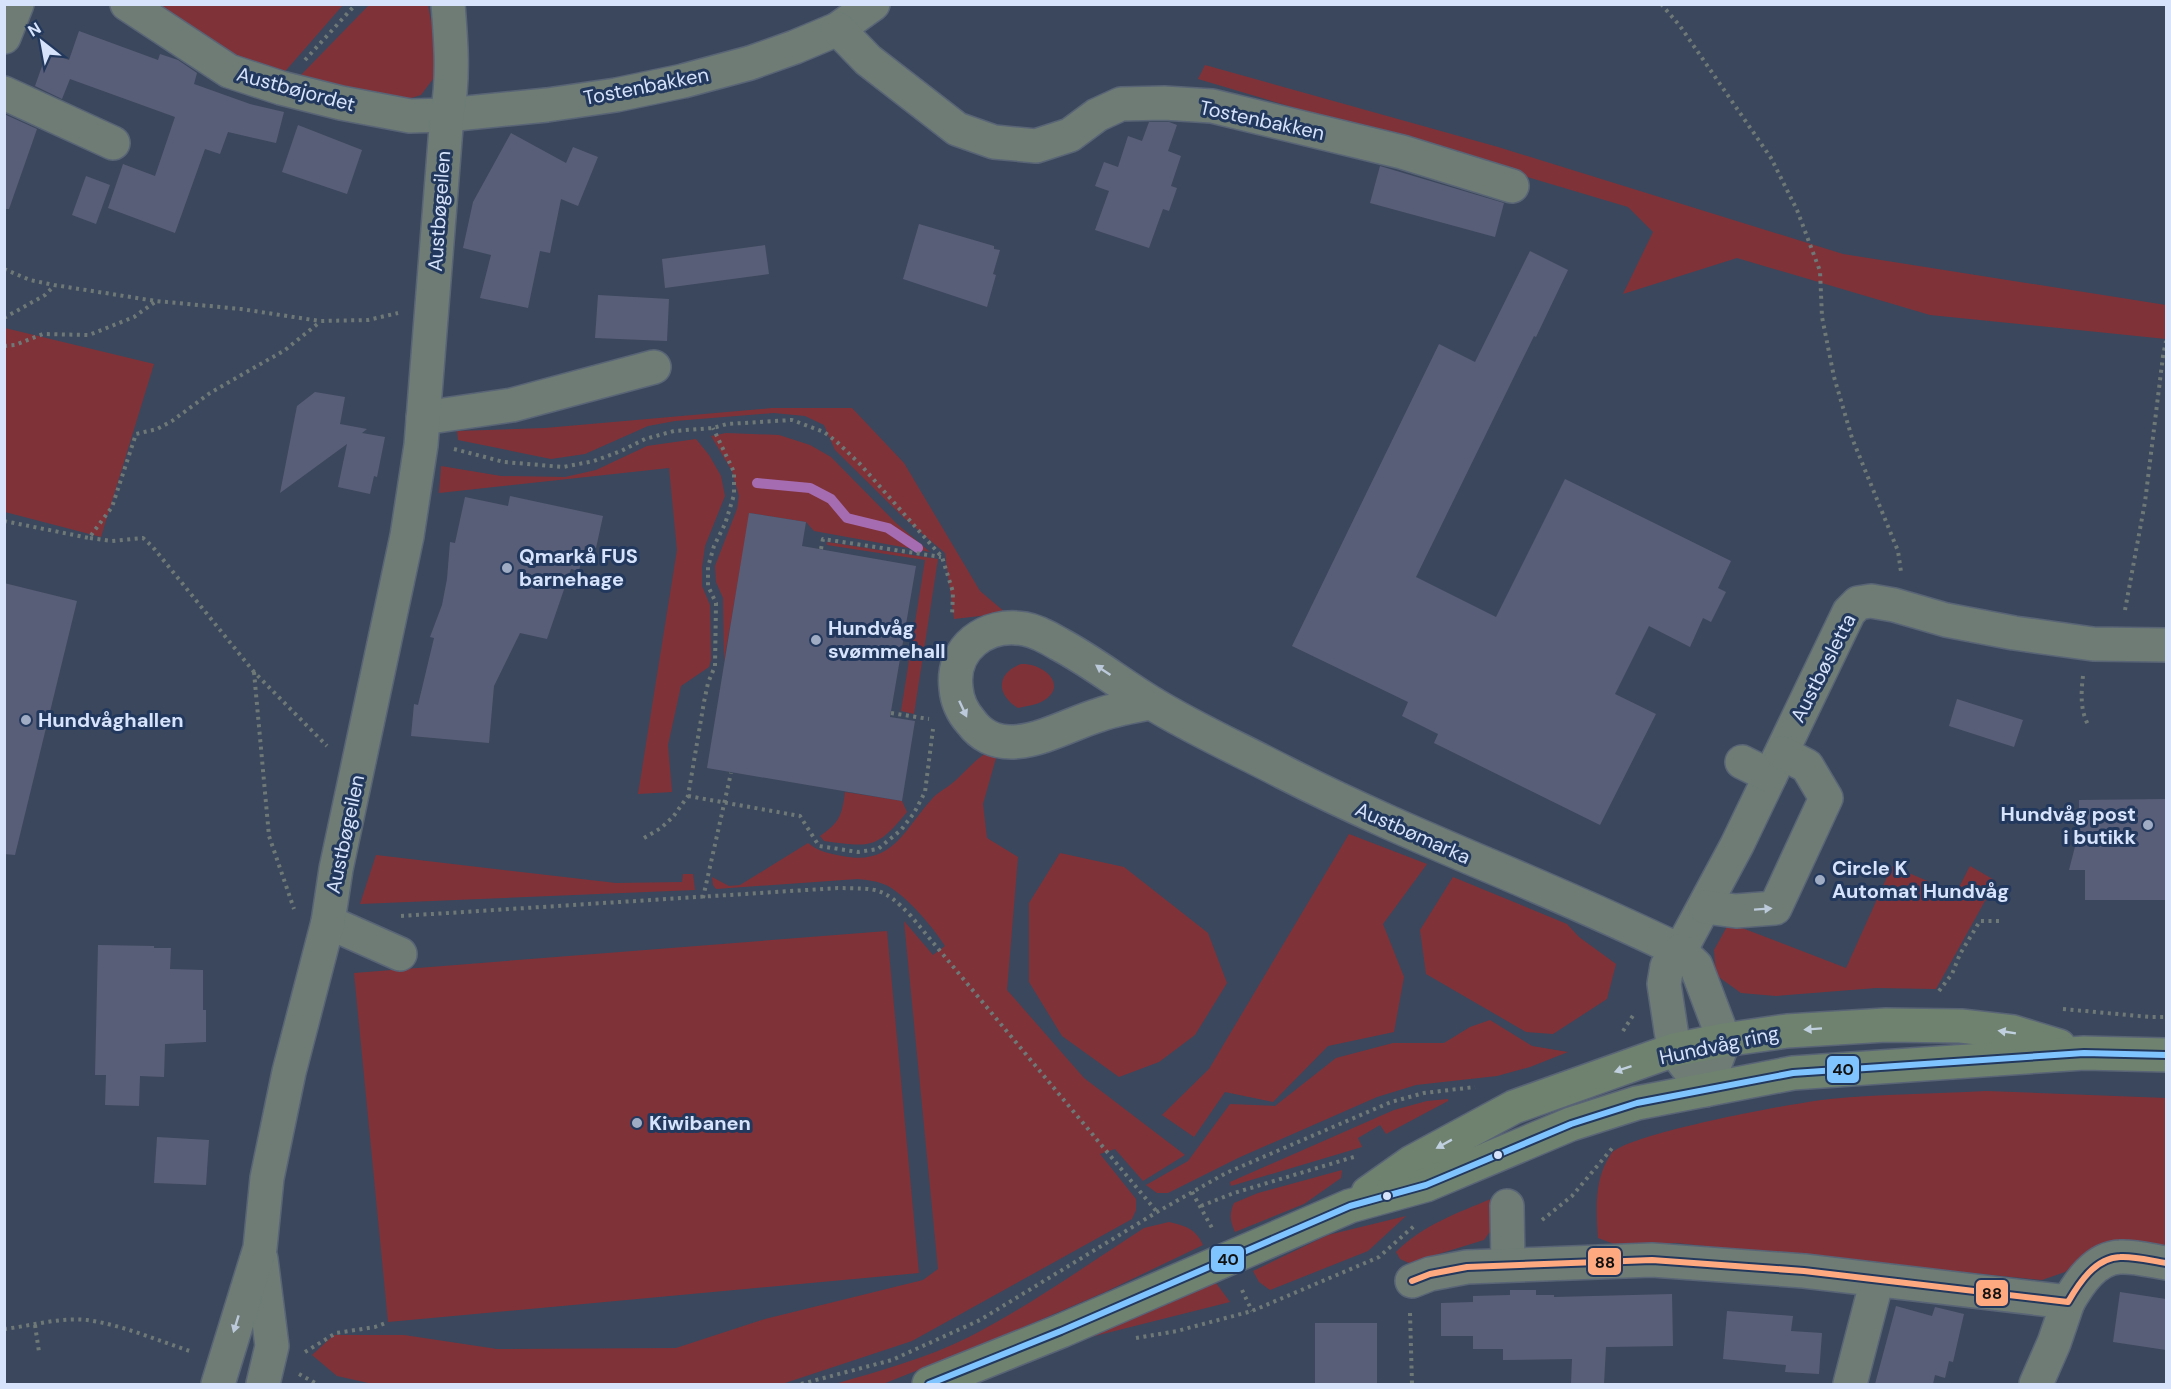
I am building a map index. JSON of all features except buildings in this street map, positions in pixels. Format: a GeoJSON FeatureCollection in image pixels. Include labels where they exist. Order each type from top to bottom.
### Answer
{"type":"FeatureCollection","features":[{"type":"Feature","properties":{"kind":"main road","name":"Hundvåg ring"},"geometry":{"type":"LineString","coordinates":[[1350,1206],[1412,1162],[1514,1107],[1674,1050],[1787,1031],[1886,1024],[1961,1026],[2013,1032],[2084,1053]]}},
{"type":"Feature","properties":{"kind":"main road","name":"Hundvåg ring"},"geometry":{"type":"LineString","coordinates":[[929,1384],[1061,1331],[1350,1206],[1426,1185],[1571,1124],[1637,1103],[1793,1073],[2084,1053],[2166,1055]]}},
{"type":"Feature","properties":{"kind":"street"},"geometry":{"type":"LineString","coordinates":[[4,37],[17,4]]}},
{"type":"Feature","properties":{"kind":"street","name":"Austbøjordet"},"geometry":{"type":"LineString","coordinates":[[127,4],[229,71],[281,88],[341,103],[410,116],[447,115]]}},
{"type":"Feature","properties":{"kind":"street","name":"Austbøgeilen"},"geometry":{"type":"LineString","coordinates":[[218,1384],[260,1248],[267,1178],[290,1072],[313,919],[336,869],[407,536],[422,431],[447,115],[451,94],[448,4]]}},
{"type":"Feature","properties":{"kind":"street","name":"Tostenbakken"},"geometry":{"type":"LineString","coordinates":[[447,115],[547,105],[616,95],[750,63],[838,29],[873,4]]}},
{"type":"Feature","properties":{"kind":"street","name":"Tostenbakken"},"geometry":{"type":"LineString","coordinates":[[838,29],[868,60],[957,129],[994,142],[1036,146],[1070,135],[1097,115],[1121,104],[1164,103],[1212,106],[1402,152],[1512,186]]}},
{"type":"Feature","properties":{"kind":"street"},"geometry":{"type":"LineString","coordinates":[[4,93],[113,143]]}},
{"type":"Feature","properties":{"kind":"street"},"geometry":{"type":"LineString","coordinates":[[422,431],[654,367]]}},
{"type":"Feature","properties":{"kind":"street","name":"Austbøsletta"},"geometry":{"type":"LineString","coordinates":[[1705,1090],[1674,1050],[1664,984],[1667,966],[1680,951],[1705,907],[1765,764],[1849,612],[1858,603],[1870,601],[1894,604],[1946,620],[2014,633],[2100,644],[2166,645]]}},
{"type":"Feature","properties":{"kind":"street","name":"Austbømarka"},"geometry":{"type":"LineString","coordinates":[[1151,703],[1098,715],[1026,742],[998,742],[978,732],[964,713],[956,693],[955,673],[963,654],[976,638],[991,631],[1009,628],[1026,629],[1085,658],[1151,703],[1323,792],[1407,818],[1680,951]]}},
{"type":"Feature","properties":{"kind":"street"},"geometry":{"type":"LineString","coordinates":[[1705,907],[1736,911],[1775,908],[1826,798],[1807,765],[1765,764]]}},
{"type":"Feature","properties":{"kind":"street"},"geometry":{"type":"LineString","coordinates":[[313,919],[400,954]]}},
{"type":"Feature","properties":{"kind":"street"},"geometry":{"type":"LineString","coordinates":[[1680,951],[1696,966],[1724,1040],[1705,1090]]}},
{"type":"Feature","properties":{"kind":"street"},"geometry":{"type":"LineString","coordinates":[[1507,1206],[1508,1252]]}},
{"type":"Feature","properties":{"kind":"street","name":"Austbøgeilen"},"geometry":{"type":"LineString","coordinates":[[260,1248],[272,1346],[263,1384]]}},
{"type":"Feature","properties":{"kind":"street"},"geometry":{"type":"LineString","coordinates":[[1412,1281],[1430,1274],[1467,1267],[1508,1252],[1793,1270],[2068,1302]]}},
{"type":"Feature","properties":{"kind":"street"},"geometry":{"type":"LineString","coordinates":[[2037,1384],[2068,1302],[2079,1282],[2105,1261],[2118,1257],[2166,1263]]}},
{"type":"Feature","properties":{"kind":"street"},"geometry":{"type":"LineString","coordinates":[[1850,1384],[1877,1280]]}},
{"type":"Feature","properties":{"kind":"path"},"geometry":{"type":"LineString","coordinates":[[281,88],[322,39],[356,4]]}},
{"type":"Feature","properties":{"kind":"path"},"geometry":{"type":"LineString","coordinates":[[1661,4],[1680,26],[1771,158],[1797,210],[1820,271],[1825,337],[1852,438],[1898,551],[1902,582],[1894,604]]}},
{"type":"Feature","properties":{"kind":"path"},"geometry":{"type":"LineString","coordinates":[[4,269],[30,280],[54,285],[156,301],[241,309],[320,321],[368,320],[404,311],[431,311]]}},
{"type":"Feature","properties":{"kind":"path"},"geometry":{"type":"LineString","coordinates":[[4,318],[45,295],[54,285]]}},
{"type":"Feature","properties":{"kind":"path"},"geometry":{"type":"LineString","coordinates":[[4,346],[15,345],[44,334],[89,335],[134,317],[156,301]]}},
{"type":"Feature","properties":{"kind":"path"},"geometry":{"type":"LineString","coordinates":[[89,538],[112,507],[136,434],[158,429],[172,421],[210,393],[285,350],[320,321]]}},
{"type":"Feature","properties":{"kind":"path"},"geometry":{"type":"LineString","coordinates":[[2089,726],[2084,718],[2081,688],[2085,664],[2124,615],[2145,502],[2166,341]]}},
{"type":"Feature","properties":{"kind":"path"},"geometry":{"type":"LineString","coordinates":[[422,431],[442,446],[504,462],[563,466],[594,461],[645,439],[674,431],[713,428],[727,424],[792,420],[824,432],[860,464],[942,557],[952,592],[952,626]]}},
{"type":"Feature","properties":{"kind":"path"},"geometry":{"type":"LineString","coordinates":[[644,838],[661,828],[673,817],[688,796],[708,683],[716,666],[716,603],[708,586],[708,567],[734,495],[734,472],[713,428]]}},
{"type":"Feature","properties":{"kind":"path"},"geometry":{"type":"LineString","coordinates":[[4,521],[112,541],[143,538],[152,546],[254,672],[333,752],[361,757]]}},
{"type":"Feature","properties":{"kind":"path"},"geometry":{"type":"LineString","coordinates":[[821,549],[823,539],[942,557]]}},
{"type":"Feature","properties":{"kind":"path"},"geometry":{"type":"LineString","coordinates":[[254,672],[270,836],[275,856],[313,919]]}},
{"type":"Feature","properties":{"kind":"path"},"geometry":{"type":"LineString","coordinates":[[891,713],[914,716]]}},
{"type":"Feature","properties":{"kind":"path"},"geometry":{"type":"LineString","coordinates":[[688,796],[800,816],[819,846],[858,852],[878,849],[901,830],[914,813],[925,792],[934,720]]}},
{"type":"Feature","properties":{"kind":"path"},"geometry":{"type":"LineString","coordinates":[[703,898],[731,773]]}},
{"type":"Feature","properties":{"kind":"path"},"geometry":{"type":"LineString","coordinates":[[396,916],[838,888],[882,891],[911,916],[1157,1212]]}},
{"type":"Feature","properties":{"kind":"path"},"geometry":{"type":"LineString","coordinates":[[1936,994],[1952,974],[1960,954],[1980,921],[1999,921]]}},
{"type":"Feature","properties":{"kind":"path"},"geometry":{"type":"LineString","coordinates":[[1619,1035],[1627,1027],[1637,1008]]}},
{"type":"Feature","properties":{"kind":"path"},"geometry":{"type":"LineString","coordinates":[[801,1384],[892,1360],[980,1320],[1157,1212],[1226,1173],[1391,1102],[1425,1093],[1480,1086]]}},
{"type":"Feature","properties":{"kind":"path"},"geometry":{"type":"LineString","coordinates":[[1508,1252],[1529,1229],[1572,1197],[1620,1138]]}},
{"type":"Feature","properties":{"kind":"path"},"geometry":{"type":"LineString","coordinates":[[1201,1206],[1234,1193],[1365,1154]]}},
{"type":"Feature","properties":{"kind":"path"},"geometry":{"type":"LineString","coordinates":[[1192,1192],[1213,1230]]}},
{"type":"Feature","properties":{"kind":"path"},"geometry":{"type":"LineString","coordinates":[[1131,1339],[1177,1331],[1252,1311],[1379,1257],[1397,1239],[1423,1219]]}},
{"type":"Feature","properties":{"kind":"path"},"geometry":{"type":"LineString","coordinates":[[1240,1286],[1252,1311]]}},
{"type":"Feature","properties":{"kind":"path"},"geometry":{"type":"LineString","coordinates":[[4,1329],[66,1320],[87,1320],[201,1355]]}},
{"type":"Feature","properties":{"kind":"path"},"geometry":{"type":"LineString","coordinates":[[301,1354],[336,1333],[375,1327],[388,1322]]}},
{"type":"Feature","properties":{"kind":"path"},"geometry":{"type":"LineString","coordinates":[[35,1325],[39,1352]]}},
{"type":"Feature","properties":{"kind":"shaded area"},"geometry":{"type":"Polygon","coordinates":[[[148,5],[343,5],[281,76],[234,62],[148,5]]]}},
{"type":"Feature","properties":{"kind":"shaded area"},"geometry":{"type":"Polygon","coordinates":[[[369,5],[428,5],[436,47],[433,79],[421,95],[402,101],[299,77],[369,5]]]}},
{"type":"Feature","properties":{"kind":"shaded area"},"geometry":{"type":"Polygon","coordinates":[[[1205,65],[1498,147],[1843,254],[2166,305],[2166,339],[1930,315],[1737,258],[1623,294],[1653,232],[1628,207],[1198,79],[1205,65]]]}},
{"type":"Feature","properties":{"kind":"shaded area"},"geometry":{"type":"Polygon","coordinates":[[[5,328],[154,364],[101,537],[5,512],[5,328]]]}},
{"type":"Feature","properties":{"kind":"shaded area"},"geometry":{"type":"Polygon","coordinates":[[[772,408],[852,408],[904,463],[980,591],[1006,613],[954,619],[945,553],[904,518],[835,450],[824,425],[805,416],[774,413],[675,421],[648,426],[585,454],[551,459],[458,440],[457,431],[545,428],[772,408]]]}},
{"type":"Feature","properties":{"kind":"shaded area"},"geometry":{"type":"Polygon","coordinates":[[[726,433],[779,435],[810,445],[831,457],[896,523],[930,552],[814,531],[806,522],[750,513],[724,661],[723,598],[716,582],[715,566],[737,509],[739,496],[732,471],[711,436],[726,433]]]}},
{"type":"Feature","properties":{"kind":"shaded area"},"geometry":{"type":"Polygon","coordinates":[[[696,439],[709,455],[721,476],[725,496],[705,546],[702,567],[702,586],[710,605],[711,660],[709,667],[681,686],[668,745],[672,792],[638,794],[677,550],[669,468],[439,493],[441,466],[501,476],[565,477],[596,470],[647,446],[696,439]]]}},
{"type":"Feature","properties":{"kind":"shaded area"},"geometry":{"type":"Polygon","coordinates":[[[827,542],[938,559],[914,714],[901,711],[925,560],[827,545],[827,542]]]}},
{"type":"Feature","properties":{"kind":"shaded area"},"geometry":{"type":"Polygon","coordinates":[[[1021,664],[1044,671],[1050,676],[1054,687],[1052,693],[1043,701],[1018,708],[1006,697],[1002,684],[1007,673],[1021,664]]]}},
{"type":"Feature","properties":{"kind":"shaded area"},"geometry":{"type":"Polygon","coordinates":[[[985,754],[996,758],[983,804],[987,838],[1018,857],[1007,990],[1084,1078],[1185,1155],[1143,1181],[1115,1149],[1100,1154],[1136,1199],[1136,1210],[1132,1219],[912,1341],[782,1384],[373,1384],[337,1376],[312,1355],[334,1335],[404,1335],[497,1349],[676,1348],[765,1319],[923,1280],[938,1269],[904,921],[933,955],[945,946],[910,904],[886,885],[858,879],[716,889],[712,877],[729,886],[740,885],[808,843],[820,850],[842,856],[859,858],[874,856],[895,843],[934,797],[985,754]]]}},
{"type":"Feature","properties":{"kind":"shaded area"},"geometry":{"type":"Polygon","coordinates":[[[845,792],[902,801],[907,812],[887,833],[871,843],[852,844],[824,841],[820,836],[839,817],[845,792]]]}},
{"type":"Feature","properties":{"kind":"shaded area"},"geometry":{"type":"Polygon","coordinates":[[[1349,834],[1427,864],[1383,924],[1404,977],[1394,1032],[1328,1046],[1273,1102],[1225,1092],[1194,1137],[1162,1115],[1209,1069],[1349,834]]]}},
{"type":"Feature","properties":{"kind":"shaded area"},"geometry":{"type":"Polygon","coordinates":[[[1060,853],[1124,867],[1208,933],[1227,983],[1195,1035],[1159,1062],[1119,1077],[1062,1036],[1029,982],[1029,903],[1060,853]]]}},
{"type":"Feature","properties":{"kind":"shaded area"},"geometry":{"type":"Polygon","coordinates":[[[376,855],[616,883],[682,882],[683,874],[693,874],[695,890],[360,904],[376,855]]]}},
{"type":"Feature","properties":{"kind":"shaded area"},"geometry":{"type":"Polygon","coordinates":[[[1892,866],[1956,893],[1970,866],[1996,881],[1936,989],[1876,988],[1776,996],[1741,993],[1716,975],[1714,950],[1729,923],[1846,968],[1892,866]]]}},
{"type":"Feature","properties":{"kind":"shaded area"},"geometry":{"type":"Polygon","coordinates":[[[1453,877],[1567,924],[1579,937],[1616,964],[1607,999],[1553,1034],[1526,1032],[1426,974],[1420,930],[1453,877]]]}},
{"type":"Feature","properties":{"kind":"shaded area","name":"Kiwibanen"},"geometry":{"type":"Polygon","coordinates":[[[887,931],[919,1273],[388,1322],[354,973],[887,931]]]}},
{"type":"Feature","properties":{"kind":"shaded area"},"geometry":{"type":"Polygon","coordinates":[[[1490,1020],[1532,1046],[1568,1052],[1530,1067],[1497,1076],[1416,1085],[1377,1097],[1238,1158],[1168,1193],[1157,1193],[1146,1185],[1188,1161],[1230,1104],[1275,1106],[1336,1058],[1393,1043],[1444,1043],[1470,1027],[1490,1020]]]}},
{"type":"Feature","properties":{"kind":"shaded area"},"geometry":{"type":"Polygon","coordinates":[[[1986,1091],[2166,1098],[2166,1250],[2089,1251],[2065,1272],[2042,1280],[1676,1243],[1614,1244],[1598,1238],[1597,1194],[1599,1184],[1605,1164],[1611,1154],[1623,1146],[1647,1137],[1714,1120],[1812,1101],[1986,1091]]]}},
{"type":"Feature","properties":{"kind":"shaded area"},"geometry":{"type":"Polygon","coordinates":[[[1448,1099],[1386,1134],[1380,1125],[1358,1138],[1362,1147],[1231,1186],[1230,1182],[1394,1110],[1427,1101],[1448,1099]]]}},
{"type":"Feature","properties":{"kind":"shaded area"},"geometry":{"type":"Polygon","coordinates":[[[1342,1170],[1341,1178],[1304,1204],[1235,1232],[1231,1218],[1234,1203],[1258,1193],[1342,1170]]]}},
{"type":"Feature","properties":{"kind":"shaded area"},"geometry":{"type":"Polygon","coordinates":[[[1491,1199],[1495,1212],[1494,1226],[1484,1240],[1409,1263],[1400,1259],[1396,1252],[1417,1234],[1491,1199]]]}},
{"type":"Feature","properties":{"kind":"shaded area"},"geometry":{"type":"Polygon","coordinates":[[[1406,1216],[1368,1251],[1270,1290],[1259,1282],[1253,1271],[1328,1235],[1406,1216]]]}},
{"type":"Feature","properties":{"kind":"shaded area"},"geometry":{"type":"Polygon","coordinates":[[[1169,1222],[1190,1229],[1203,1245],[1105,1292],[883,1384],[835,1384],[920,1358],[953,1345],[1036,1299],[1144,1228],[1169,1222]]]}},
{"type":"Feature","properties":{"kind":"shaded area"},"geometry":{"type":"Polygon","coordinates":[[[1216,1283],[1230,1302],[1075,1341],[1216,1283]]]}},
{"type":"Feature","properties":{"kind":"waterway"},"geometry":{"type":"LineString","coordinates":[[757,483],[810,488],[831,499],[847,518],[888,528],[918,548]]}},
{"type":"Feature","properties":{"kind":"transit line","name":"40"},"geometry":{"type":"LineString","coordinates":[[929,1384],[1061,1331],[1350,1206],[1426,1185],[1571,1124],[1637,1103],[1793,1073],[2084,1053],[2166,1055]]}},
{"type":"Feature","properties":{"kind":"transit line","name":"88"},"geometry":{"type":"LineString","coordinates":[[1412,1281],[1430,1274],[1467,1267],[1652,1260],[1804,1271],[2068,1302],[2089,1273],[2111,1258],[2132,1257],[2166,1263]]}},
{"type":"Feature","properties":{"kind":"place","name":"Qmarkå FUS barnehage"},"geometry":{"type":"Point","coordinates":[507,568]}},
{"type":"Feature","properties":{"kind":"place","name":"Hundvåg svømmehall"},"geometry":{"type":"Point","coordinates":[816,640]}},
{"type":"Feature","properties":{"kind":"place","name":"Hundvåghallen"},"geometry":{"type":"Point","coordinates":[26,720]}},
{"type":"Feature","properties":{"kind":"place","name":"Hundvåg post i butikk"},"geometry":{"type":"Point","coordinates":[2148,825]}},
{"type":"Feature","properties":{"kind":"place","name":"Circle K Automat Hundvåg"},"geometry":{"type":"Point","coordinates":[1820,880]}},
{"type":"Feature","properties":{"kind":"place","name":"Kiwibanen"},"geometry":{"type":"Point","coordinates":[637,1123]}}]}
